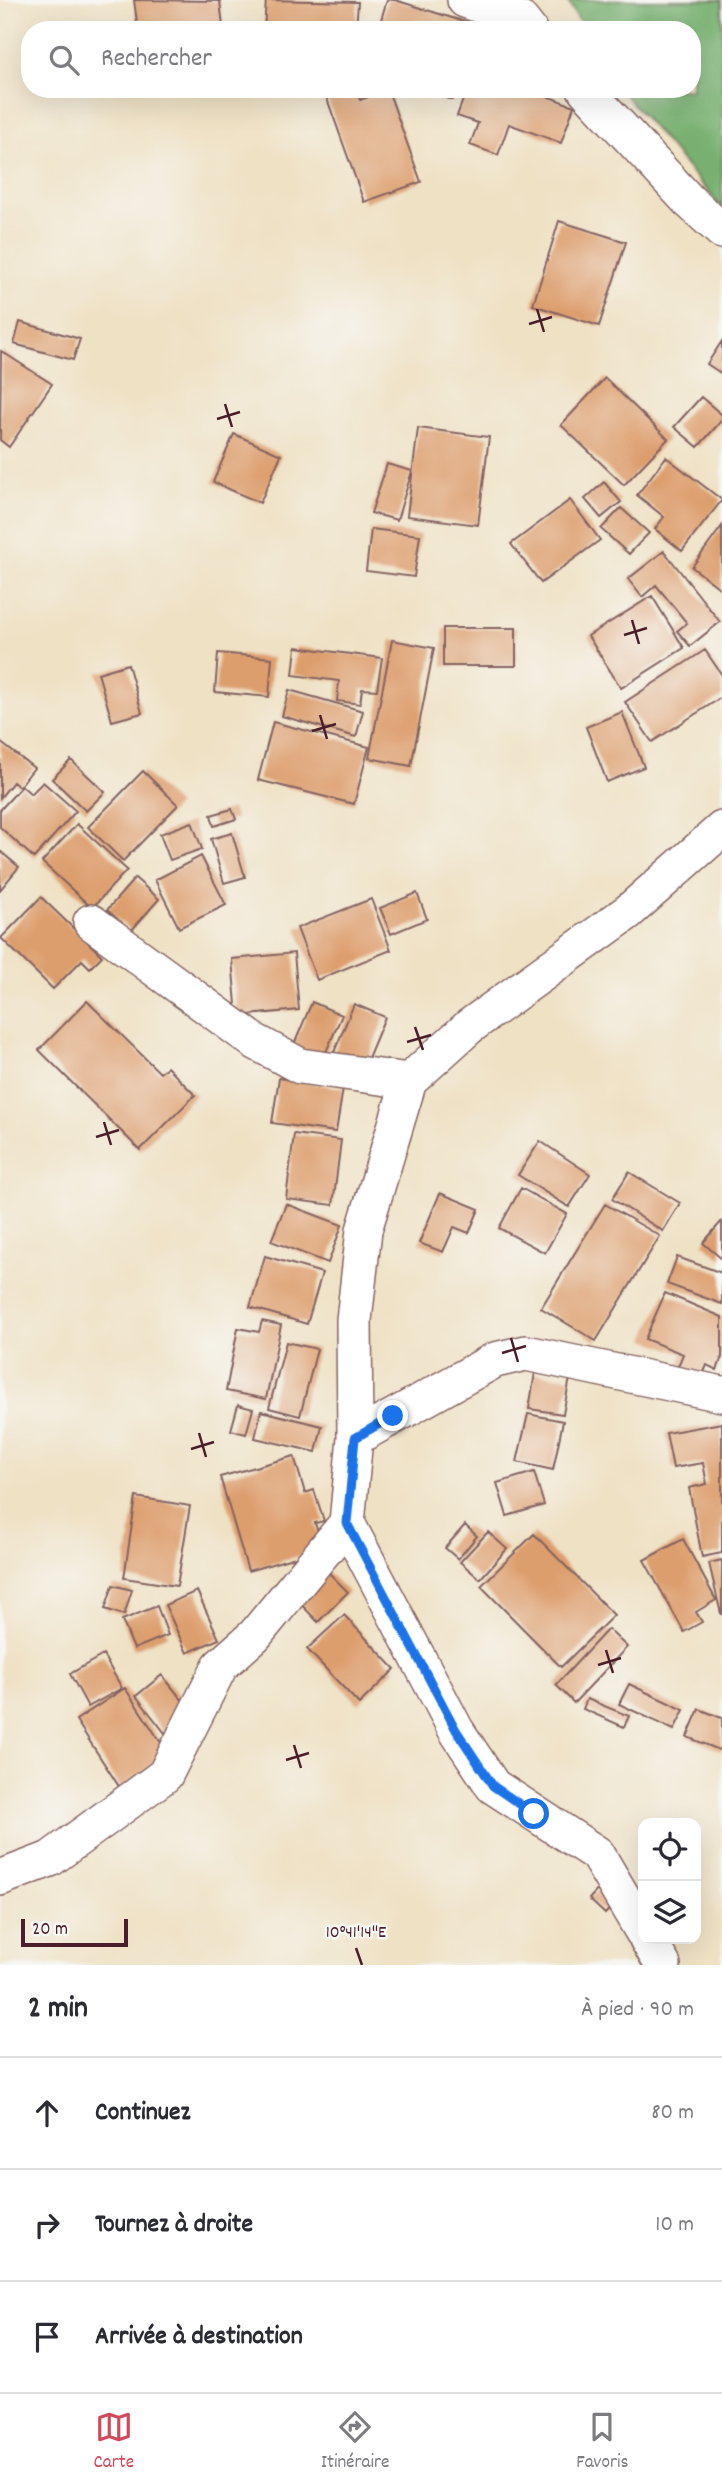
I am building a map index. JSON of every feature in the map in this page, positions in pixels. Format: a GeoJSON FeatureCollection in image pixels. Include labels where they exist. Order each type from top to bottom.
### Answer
{"type":"FeatureCollection","features":[{"type":"Feature","properties":{"kind":"street"},"geometry":{"type":"LineString","coordinates":[[465,0],[522,17]]}},
{"type":"Feature","properties":{"kind":"street"},"geometry":{"type":"LineString","coordinates":[[593,98],[689,201],[722,231]]}},
{"type":"Feature","properties":{"kind":"street"},"geometry":{"type":"LineString","coordinates":[[638,1924],[597,1854],[493,1786],[456,1730],[347,1523],[355,1438],[354,1320],[364,1230],[409,1081],[470,1026],[628,912],[722,829]]}},
{"type":"Feature","properties":{"kind":"street"},"geometry":{"type":"LineString","coordinates":[[92,922],[254,1041],[300,1066],[409,1081]]}},
{"type":"Feature","properties":{"kind":"street"},"geometry":{"type":"LineString","coordinates":[[355,1438],[495,1360],[526,1353],[722,1394]]}},
{"type":"Feature","properties":{"kind":"street"},"geometry":{"type":"LineString","coordinates":[[0,1878],[50,1859],[165,1775],[220,1666],[256,1635],[347,1523]]}},
{"type":"Feature","properties":{"kind":"street"},"geometry":{"type":"LineString","coordinates":[[651,1944],[663,1965]]}},
{"type":"Feature","properties":{"kind":"green space"},"geometry":{"type":"Polygon","coordinates":[[[567,0],[722,0],[722,208],[628,98],[701,98],[701,21],[580,21],[567,0]]]}},
{"type":"Feature","properties":{"kind":"building"},"geometry":{"type":"Polygon","coordinates":[[[134,0],[220,1],[222,21],[137,21],[134,0]]]}},
{"type":"Feature","properties":{"kind":"building"},"geometry":{"type":"Polygon","coordinates":[[[266,0],[358,2],[357,21],[265,21],[266,0]]]}},
{"type":"Feature","properties":{"kind":"building"},"geometry":{"type":"Polygon","coordinates":[[[387,0],[395,0],[462,21],[381,21],[387,0]]]}},
{"type":"Feature","properties":{"kind":"building"},"geometry":{"type":"Polygon","coordinates":[[[327,98],[391,98],[421,182],[364,202],[327,98]]]}},
{"type":"Feature","properties":{"kind":"building"},"geometry":{"type":"Polygon","coordinates":[[[464,98],[552,98],[574,106],[561,143],[509,124],[498,155],[470,145],[478,123],[457,116],[464,98]]]}},
{"type":"Feature","properties":{"kind":"building"},"geometry":{"type":"Polygon","coordinates":[[[559,221],[626,242],[599,326],[533,305],[559,221]]]}},
{"type":"Feature","properties":{"kind":"building"},"geometry":{"type":"Polygon","coordinates":[[[20,322],[80,339],[73,360],[14,344],[20,322]]]}},
{"type":"Feature","properties":{"kind":"building"},"geometry":{"type":"Polygon","coordinates":[[[722,341],[722,374],[707,364],[722,341]]]}},
{"type":"Feature","properties":{"kind":"building"},"geometry":{"type":"Polygon","coordinates":[[[1,351],[52,384],[9,447],[0,440],[1,351]]]}},
{"type":"Feature","properties":{"kind":"building"},"geometry":{"type":"Polygon","coordinates":[[[605,378],[668,439],[624,485],[561,425],[605,378]]]}},
{"type":"Feature","properties":{"kind":"building"},"geometry":{"type":"Polygon","coordinates":[[[701,397],[722,415],[722,420],[698,447],[674,427],[701,397]]]}},
{"type":"Feature","properties":{"kind":"building"},"geometry":{"type":"Polygon","coordinates":[[[418,428],[489,437],[478,525],[407,516],[418,428]]]}},
{"type":"Feature","properties":{"kind":"building"},"geometry":{"type":"Polygon","coordinates":[[[234,434],[281,455],[260,503],[213,482],[234,434]]]}},
{"type":"Feature","properties":{"kind":"building"},"geometry":{"type":"Polygon","coordinates":[[[666,457],[722,500],[682,551],[655,529],[664,517],[637,495],[666,457]]]}},
{"type":"Feature","properties":{"kind":"building"},"geometry":{"type":"Polygon","coordinates":[[[387,464],[412,471],[397,520],[371,513],[387,464]]]}},
{"type":"Feature","properties":{"kind":"building"},"geometry":{"type":"Polygon","coordinates":[[[604,482],[621,502],[601,518],[585,499],[604,482]]]}},
{"type":"Feature","properties":{"kind":"building"},"geometry":{"type":"Polygon","coordinates":[[[570,500],[600,540],[541,583],[511,544],[570,500]]]}},
{"type":"Feature","properties":{"kind":"building"},"geometry":{"type":"Polygon","coordinates":[[[621,508],[649,533],[629,554],[601,529],[621,508]]]}},
{"type":"Feature","properties":{"kind":"building"},"geometry":{"type":"Polygon","coordinates":[[[722,526],[722,590],[692,567],[722,526]]]}},
{"type":"Feature","properties":{"kind":"building"},"geometry":{"type":"Polygon","coordinates":[[[371,529],[420,535],[414,577],[366,571],[371,529]]]}},
{"type":"Feature","properties":{"kind":"building"},"geometry":{"type":"Polygon","coordinates":[[[664,551],[720,622],[690,646],[677,631],[687,623],[656,585],[642,597],[628,579],[664,551]]]}},
{"type":"Feature","properties":{"kind":"building"},"geometry":{"type":"Polygon","coordinates":[[[652,596],[684,648],[621,688],[588,636],[652,596]]]}},
{"type":"Feature","properties":{"kind":"building"},"geometry":{"type":"Polygon","coordinates":[[[443,628],[516,628],[516,666],[443,666],[443,628]]]}},
{"type":"Feature","properties":{"kind":"building"},"geometry":{"type":"Polygon","coordinates":[[[392,640],[434,648],[411,766],[369,758],[392,640]]]}},
{"type":"Feature","properties":{"kind":"building"},"geometry":{"type":"Polygon","coordinates":[[[296,647],[382,658],[377,690],[362,689],[360,704],[337,701],[339,681],[293,675],[296,647]]]}},
{"type":"Feature","properties":{"kind":"building"},"geometry":{"type":"Polygon","coordinates":[[[705,650],[722,675],[722,697],[652,742],[625,702],[705,650]]]}},
{"type":"Feature","properties":{"kind":"building"},"geometry":{"type":"Polygon","coordinates":[[[218,653],[272,658],[269,697],[215,692],[218,653]]]}},
{"type":"Feature","properties":{"kind":"building"},"geometry":{"type":"Polygon","coordinates":[[[128,664],[142,713],[112,721],[98,673],[128,664]]]}},
{"type":"Feature","properties":{"kind":"building"},"geometry":{"type":"Polygon","coordinates":[[[289,690],[363,711],[356,737],[282,716],[289,690]]]}},
{"type":"Feature","properties":{"kind":"building"},"geometry":{"type":"Polygon","coordinates":[[[622,712],[644,767],[607,782],[586,727],[622,712]]]}},
{"type":"Feature","properties":{"kind":"building"},"geometry":{"type":"Polygon","coordinates":[[[273,722],[369,747],[354,804],[258,780],[273,722]]]}},
{"type":"Feature","properties":{"kind":"building"},"geometry":{"type":"Polygon","coordinates":[[[0,742],[34,768],[19,787],[13,782],[0,798],[0,742]]]}},
{"type":"Feature","properties":{"kind":"building"},"geometry":{"type":"Polygon","coordinates":[[[71,760],[105,792],[86,811],[52,779],[71,760]]]}},
{"type":"Feature","properties":{"kind":"building"},"geometry":{"type":"Polygon","coordinates":[[[143,771],[178,805],[123,861],[88,827],[143,771]]]}},
{"type":"Feature","properties":{"kind":"building"},"geometry":{"type":"Polygon","coordinates":[[[43,782],[76,811],[34,858],[0,827],[0,810],[22,786],[31,794],[43,782]]]}},
{"type":"Feature","properties":{"kind":"building"},"geometry":{"type":"Polygon","coordinates":[[[232,809],[236,819],[214,826],[211,815],[232,809]]]}},
{"type":"Feature","properties":{"kind":"building"},"geometry":{"type":"Polygon","coordinates":[[[192,822],[202,849],[170,860],[160,834],[192,822]]]}},
{"type":"Feature","properties":{"kind":"building"},"geometry":{"type":"Polygon","coordinates":[[[77,824],[127,870],[92,908],[42,862],[77,824]]]}},
{"type":"Feature","properties":{"kind":"building"},"geometry":{"type":"Polygon","coordinates":[[[232,833],[245,877],[224,883],[211,839],[232,833]]]}},
{"type":"Feature","properties":{"kind":"building"},"geometry":{"type":"Polygon","coordinates":[[[0,851],[19,867],[0,890],[0,851]]]}},
{"type":"Feature","properties":{"kind":"building"},"geometry":{"type":"Polygon","coordinates":[[[201,856],[226,905],[179,928],[155,880],[201,856]]]}},
{"type":"Feature","properties":{"kind":"building"},"geometry":{"type":"Polygon","coordinates":[[[135,878],[159,899],[131,931],[107,910],[135,878]]]}},
{"type":"Feature","properties":{"kind":"building"},"geometry":{"type":"Polygon","coordinates":[[[417,893],[427,919],[391,934],[380,908],[417,893]]]}},
{"type":"Feature","properties":{"kind":"building"},"geometry":{"type":"Polygon","coordinates":[[[41,897],[102,956],[90,968],[82,960],[53,989],[1,938],[41,897]]]}},
{"type":"Feature","properties":{"kind":"building"},"geometry":{"type":"Polygon","coordinates":[[[371,899],[391,950],[317,980],[297,928],[371,899]]]}},
{"type":"Feature","properties":{"kind":"building"},"geometry":{"type":"Polygon","coordinates":[[[294,953],[299,1010],[237,1016],[232,959],[294,953]]]}},
{"type":"Feature","properties":{"kind":"building"},"geometry":{"type":"Polygon","coordinates":[[[87,1001],[160,1073],[167,1067],[195,1095],[140,1150],[39,1050],[87,1001]]]}},
{"type":"Feature","properties":{"kind":"building"},"geometry":{"type":"Polygon","coordinates":[[[312,1002],[342,1015],[323,1059],[293,1047],[312,1002]]]}},
{"type":"Feature","properties":{"kind":"building"},"geometry":{"type":"Polygon","coordinates":[[[354,1004],[385,1017],[363,1070],[332,1057],[354,1004]]]}},
{"type":"Feature","properties":{"kind":"building"},"geometry":{"type":"Polygon","coordinates":[[[279,1078],[343,1088],[336,1132],[272,1123],[279,1078]]]}},
{"type":"Feature","properties":{"kind":"building"},"geometry":{"type":"Polygon","coordinates":[[[294,1134],[341,1140],[333,1205],[286,1199],[294,1134]]]}},
{"type":"Feature","properties":{"kind":"building"},"geometry":{"type":"Polygon","coordinates":[[[540,1141],[590,1174],[569,1207],[518,1175],[540,1141]]]}},
{"type":"Feature","properties":{"kind":"building"},"geometry":{"type":"Polygon","coordinates":[[[629,1172],[680,1203],[663,1231],[612,1199],[629,1172]]]}},
{"type":"Feature","properties":{"kind":"building"},"geometry":{"type":"Polygon","coordinates":[[[521,1188],[567,1214],[545,1253],[499,1228],[521,1188]]]}},
{"type":"Feature","properties":{"kind":"building"},"geometry":{"type":"Polygon","coordinates":[[[440,1193],[479,1209],[469,1233],[454,1227],[443,1252],[419,1243],[440,1193]]]}},
{"type":"Feature","properties":{"kind":"building"},"geometry":{"type":"Polygon","coordinates":[[[286,1204],[342,1225],[328,1263],[271,1241],[286,1204]]]}},
{"type":"Feature","properties":{"kind":"building"},"geometry":{"type":"Polygon","coordinates":[[[605,1204],[660,1236],[596,1341],[541,1308],[605,1204]]]}},
{"type":"Feature","properties":{"kind":"building"},"geometry":{"type":"Polygon","coordinates":[[[722,1221],[722,1259],[703,1243],[722,1221]]]}},
{"type":"Feature","properties":{"kind":"building"},"geometry":{"type":"Polygon","coordinates":[[[265,1256],[322,1273],[307,1324],[250,1307],[265,1256]]]}},
{"type":"Feature","properties":{"kind":"building"},"geometry":{"type":"Polygon","coordinates":[[[677,1257],[722,1273],[722,1304],[667,1284],[677,1257]]]}},
{"type":"Feature","properties":{"kind":"building"},"geometry":{"type":"Polygon","coordinates":[[[665,1293],[722,1317],[722,1357],[717,1370],[707,1365],[698,1386],[674,1376],[683,1354],[645,1339],[665,1293]]]}},
{"type":"Feature","properties":{"kind":"building"},"geometry":{"type":"Polygon","coordinates":[[[262,1321],[281,1325],[266,1399],[226,1391],[238,1328],[259,1332],[262,1321]]]}},
{"type":"Feature","properties":{"kind":"building"},"geometry":{"type":"Polygon","coordinates":[[[286,1342],[317,1349],[300,1416],[269,1408],[286,1342]]]}},
{"type":"Feature","properties":{"kind":"building"},"geometry":{"type":"Polygon","coordinates":[[[535,1373],[570,1378],[563,1414],[529,1409],[535,1373]]]}},
{"type":"Feature","properties":{"kind":"building"},"geometry":{"type":"Polygon","coordinates":[[[238,1405],[253,1409],[246,1434],[231,1430],[238,1405]]]}},
{"type":"Feature","properties":{"kind":"building"},"geometry":{"type":"Polygon","coordinates":[[[261,1411],[322,1426],[316,1452],[255,1438],[261,1411]]]}},
{"type":"Feature","properties":{"kind":"building"},"geometry":{"type":"Polygon","coordinates":[[[528,1414],[563,1421],[553,1470],[517,1462],[528,1414]]]}},
{"type":"Feature","properties":{"kind":"building"},"geometry":{"type":"Polygon","coordinates":[[[722,1423],[722,1553],[702,1557],[689,1488],[707,1484],[703,1463],[673,1468],[666,1433],[722,1423]]]}},
{"type":"Feature","properties":{"kind":"building"},"geometry":{"type":"Polygon","coordinates":[[[294,1456],[305,1493],[314,1490],[324,1521],[315,1523],[323,1549],[248,1571],[220,1477],[294,1456]]]}},
{"type":"Feature","properties":{"kind":"building"},"geometry":{"type":"Polygon","coordinates":[[[534,1472],[544,1505],[507,1516],[497,1483],[534,1472]]]}},
{"type":"Feature","properties":{"kind":"building"},"geometry":{"type":"Polygon","coordinates":[[[136,1497],[190,1506],[177,1586],[124,1578],[136,1497]]]}},
{"type":"Feature","properties":{"kind":"building"},"geometry":{"type":"Polygon","coordinates":[[[465,1525],[477,1536],[458,1559],[445,1548],[465,1525]]]}},
{"type":"Feature","properties":{"kind":"building"},"geometry":{"type":"Polygon","coordinates":[[[488,1532],[507,1549],[480,1579],[460,1562],[488,1532]]]}},
{"type":"Feature","properties":{"kind":"building"},"geometry":{"type":"Polygon","coordinates":[[[534,1534],[614,1615],[561,1667],[481,1586],[534,1534]]]}},
{"type":"Feature","properties":{"kind":"building"},"geometry":{"type":"Polygon","coordinates":[[[683,1539],[716,1600],[696,1612],[702,1622],[684,1632],[644,1560],[683,1539]]]}},
{"type":"Feature","properties":{"kind":"building"},"geometry":{"type":"Polygon","coordinates":[[[722,1560],[722,1614],[721,1614],[709,1563],[722,1560]]]}},
{"type":"Feature","properties":{"kind":"building"},"geometry":{"type":"Polygon","coordinates":[[[327,1571],[348,1592],[318,1622],[297,1600],[327,1571]]]}},
{"type":"Feature","properties":{"kind":"building"},"geometry":{"type":"Polygon","coordinates":[[[113,1585],[132,1590],[124,1615],[105,1609],[113,1585]]]}},
{"type":"Feature","properties":{"kind":"building"},"geometry":{"type":"Polygon","coordinates":[[[197,1591],[219,1639],[187,1653],[165,1605],[197,1591]]]}},
{"type":"Feature","properties":{"kind":"building"},"geometry":{"type":"Polygon","coordinates":[[[157,1606],[168,1635],[134,1649],[122,1620],[157,1606]]]}},
{"type":"Feature","properties":{"kind":"building"},"geometry":{"type":"Polygon","coordinates":[[[344,1615],[395,1669],[359,1704],[307,1649],[344,1615]]]}},
{"type":"Feature","properties":{"kind":"building"},"geometry":{"type":"Polygon","coordinates":[[[608,1629],[627,1647],[574,1703],[556,1685],[608,1629]]]}},
{"type":"Feature","properties":{"kind":"building"},"geometry":{"type":"Polygon","coordinates":[[[103,1655],[122,1688],[88,1707],[70,1674],[103,1655]]]}},
{"type":"Feature","properties":{"kind":"building"},"geometry":{"type":"Polygon","coordinates":[[[162,1675],[192,1712],[165,1733],[136,1696],[162,1675]]]}},
{"type":"Feature","properties":{"kind":"building"},"geometry":{"type":"Polygon","coordinates":[[[629,1684],[684,1710],[674,1730],[619,1704],[629,1684]]]}},
{"type":"Feature","properties":{"kind":"building"},"geometry":{"type":"Polygon","coordinates":[[[125,1688],[169,1755],[120,1788],[76,1720],[125,1688]]]}},
{"type":"Feature","properties":{"kind":"building"},"geometry":{"type":"Polygon","coordinates":[[[587,1699],[629,1716],[624,1727],[583,1709],[587,1699]]]}},
{"type":"Feature","properties":{"kind":"building"},"geometry":{"type":"Polygon","coordinates":[[[699,1709],[722,1718],[722,1751],[687,1737],[699,1709]]]}},
{"type":"Feature","properties":{"kind":"building"},"geometry":{"type":"Polygon","coordinates":[[[601,1886],[617,1901],[605,1914],[589,1899],[601,1886]]]}},
{"type":"Feature","properties":{"kind":"route"},"geometry":{"type":"LineString","coordinates":[[393,1416],[355,1438],[347,1523],[456,1730],[493,1786],[534,1814]]}}]}
